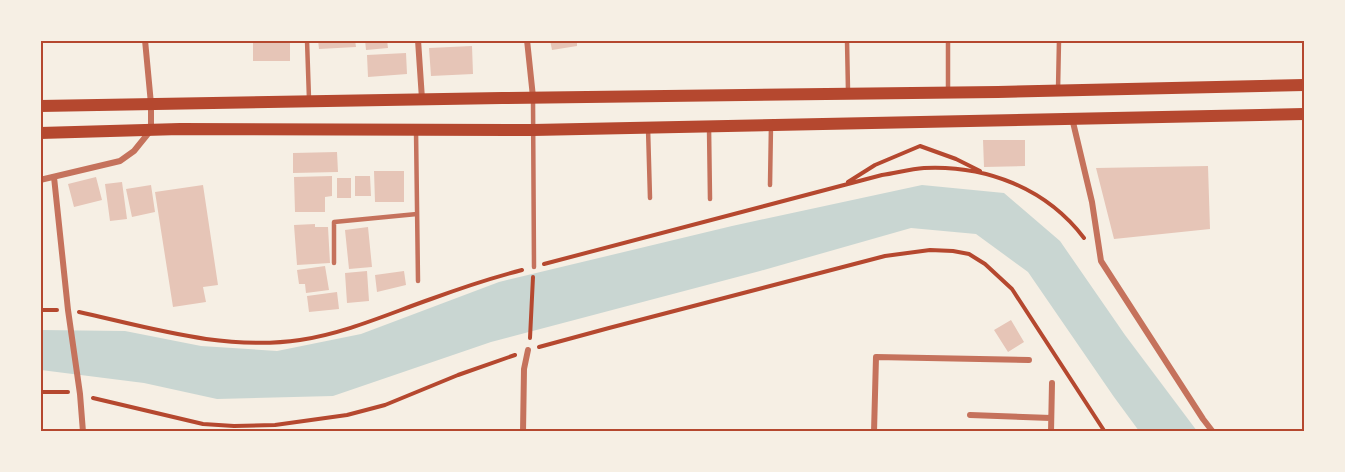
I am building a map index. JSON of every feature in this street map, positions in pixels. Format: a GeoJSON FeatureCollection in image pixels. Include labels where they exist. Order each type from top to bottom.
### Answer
{"type":"FeatureCollection","features":[{"type":"Feature","properties":{"kind":"main road"},"geometry":{"type":"LineString","coordinates":[[40,106],[948,93],[1305,85]]}},
{"type":"Feature","properties":{"kind":"main road"},"geometry":{"type":"LineString","coordinates":[[40,133],[151,130],[533,129],[1305,114]]}},
{"type":"Feature","properties":{"kind":"street"},"geometry":{"type":"LineString","coordinates":[[40,180],[120,161],[134,150],[151,130],[145,40]]}},
{"type":"Feature","properties":{"kind":"street"},"geometry":{"type":"LineString","coordinates":[[418,40],[422,99]]}},
{"type":"Feature","properties":{"kind":"street"},"geometry":{"type":"LineString","coordinates":[[527,40],[533,98]]}},
{"type":"Feature","properties":{"kind":"street"},"geometry":{"type":"LineString","coordinates":[[1072,118],[1092,202],[1101,261],[1213,432]]}},
{"type":"Feature","properties":{"kind":"street"},"geometry":{"type":"LineString","coordinates":[[54,177],[83,432]]}},
{"type":"Feature","properties":{"kind":"street"},"geometry":{"type":"LineString","coordinates":[[523,432],[524,369],[528,350]]}},
{"type":"Feature","properties":{"kind":"street"},"geometry":{"type":"LineString","coordinates":[[874,432],[876,357],[1029,360]]}},
{"type":"Feature","properties":{"kind":"street"},"geometry":{"type":"LineString","coordinates":[[1051,432],[1052,384]]}},
{"type":"Feature","properties":{"kind":"street"},"geometry":{"type":"LineString","coordinates":[[969,415],[1051,418]]}},
{"type":"Feature","properties":{"kind":"lane"},"geometry":{"type":"LineString","coordinates":[[307,40],[309,102]]}},
{"type":"Feature","properties":{"kind":"lane"},"geometry":{"type":"LineString","coordinates":[[847,40],[848,94]]}},
{"type":"Feature","properties":{"kind":"lane"},"geometry":{"type":"LineString","coordinates":[[948,40],[948,93]]}},
{"type":"Feature","properties":{"kind":"lane"},"geometry":{"type":"LineString","coordinates":[[1058,90],[1059,40]]}},
{"type":"Feature","properties":{"kind":"lane"},"geometry":{"type":"LineString","coordinates":[[533,98],[534,270]]}},
{"type":"Feature","properties":{"kind":"lane"},"geometry":{"type":"LineString","coordinates":[[770,185],[771,124]]}},
{"type":"Feature","properties":{"kind":"lane"},"geometry":{"type":"LineString","coordinates":[[709,125],[710,200]]}},
{"type":"Feature","properties":{"kind":"lane"},"geometry":{"type":"LineString","coordinates":[[648,126],[650,198]]}},
{"type":"Feature","properties":{"kind":"lane"},"geometry":{"type":"LineString","coordinates":[[416,129],[418,281]]}},
{"type":"Feature","properties":{"kind":"lane"},"geometry":{"type":"LineString","coordinates":[[334,263],[334,222],[417,214]]}},
{"type":"Feature","properties":{"kind":"path"},"geometry":{"type":"LineString","coordinates":[[844,185],[875,165],[920,146],[1019,185],[1037,195],[1055,208],[1081,234],[1101,261]]}},
{"type":"Feature","properties":{"kind":"path"},"geometry":{"type":"LineString","coordinates":[[40,310],[68,310],[184,336],[235,343],[288,341],[368,323],[469,285],[534,270],[882,175],[921,168],[983,172]]}},
{"type":"Feature","properties":{"kind":"path"},"geometry":{"type":"LineString","coordinates":[[40,392],[60,391],[80,394],[203,424],[275,425],[347,416],[385,405],[528,350],[885,256],[930,249],[969,254],[985,264],[1012,289],[1105,432]]}},
{"type":"Feature","properties":{"kind":"path"},"geometry":{"type":"LineString","coordinates":[[530,342],[534,270]]}},
{"type":"Feature","properties":{"kind":"shaded area"},"geometry":{"type":"Polygon","coordinates":[[[922,185],[1004,193],[1060,241],[1125,335],[1197,431],[1139,431],[1028,272],[976,234],[911,228],[760,271],[491,342],[333,396],[217,399],[144,383],[41,370],[41,330],[125,331],[201,346],[277,351],[361,334],[499,282],[732,226],[922,185]]]}},
{"type":"Feature","properties":{"kind":"building"},"geometry":{"type":"Polygon","coordinates":[[[253,40],[290,40],[290,61],[253,61],[253,40]]]}},
{"type":"Feature","properties":{"kind":"building"},"geometry":{"type":"Polygon","coordinates":[[[318,40],[355,40],[356,47],[319,49],[318,40]]]}},
{"type":"Feature","properties":{"kind":"building"},"geometry":{"type":"Polygon","coordinates":[[[365,40],[387,40],[388,48],[366,50],[365,40]]]}},
{"type":"Feature","properties":{"kind":"building"},"geometry":{"type":"Polygon","coordinates":[[[550,40],[577,40],[577,46],[552,50],[550,40]]]}},
{"type":"Feature","properties":{"kind":"building"},"geometry":{"type":"Polygon","coordinates":[[[472,46],[473,74],[431,76],[429,48],[472,46]]]}},
{"type":"Feature","properties":{"kind":"building"},"geometry":{"type":"Polygon","coordinates":[[[406,53],[407,74],[368,77],[367,55],[406,53]]]}},
{"type":"Feature","properties":{"kind":"building"},"geometry":{"type":"Polygon","coordinates":[[[983,140],[1025,140],[1025,166],[984,167],[983,140]]]}},
{"type":"Feature","properties":{"kind":"building"},"geometry":{"type":"Polygon","coordinates":[[[337,152],[338,172],[293,173],[293,153],[337,152]]]}},
{"type":"Feature","properties":{"kind":"building"},"geometry":{"type":"Polygon","coordinates":[[[1208,166],[1210,229],[1114,239],[1096,168],[1208,166]]]}},
{"type":"Feature","properties":{"kind":"building"},"geometry":{"type":"Polygon","coordinates":[[[374,171],[404,171],[404,202],[375,202],[374,171]]]}},
{"type":"Feature","properties":{"kind":"building"},"geometry":{"type":"Polygon","coordinates":[[[332,176],[332,196],[325,197],[325,212],[295,212],[294,177],[332,176]]]}},
{"type":"Feature","properties":{"kind":"building"},"geometry":{"type":"Polygon","coordinates":[[[355,176],[370,176],[371,196],[355,196],[355,176]]]}},
{"type":"Feature","properties":{"kind":"building"},"geometry":{"type":"Polygon","coordinates":[[[96,177],[102,200],[74,207],[68,184],[96,177]]]}},
{"type":"Feature","properties":{"kind":"building"},"geometry":{"type":"Polygon","coordinates":[[[337,178],[351,178],[351,198],[337,198],[337,178]]]}},
{"type":"Feature","properties":{"kind":"building"},"geometry":{"type":"Polygon","coordinates":[[[122,182],[127,219],[110,221],[105,184],[122,182]]]}},
{"type":"Feature","properties":{"kind":"building"},"geometry":{"type":"Polygon","coordinates":[[[151,185],[155,212],[132,217],[126,189],[151,185]]]}},
{"type":"Feature","properties":{"kind":"building"},"geometry":{"type":"Polygon","coordinates":[[[203,185],[218,285],[203,287],[206,302],[173,307],[155,192],[203,185]]]}},
{"type":"Feature","properties":{"kind":"building"},"geometry":{"type":"Polygon","coordinates":[[[315,224],[315,227],[328,227],[330,263],[297,265],[294,225],[315,224]]]}},
{"type":"Feature","properties":{"kind":"building"},"geometry":{"type":"Polygon","coordinates":[[[368,227],[372,267],[349,269],[345,230],[368,227]]]}},
{"type":"Feature","properties":{"kind":"building"},"geometry":{"type":"Polygon","coordinates":[[[325,266],[329,290],[306,293],[305,284],[299,284],[297,270],[325,266]]]}},
{"type":"Feature","properties":{"kind":"building"},"geometry":{"type":"Polygon","coordinates":[[[367,271],[369,301],[347,303],[345,273],[367,271]]]}},
{"type":"Feature","properties":{"kind":"building"},"geometry":{"type":"Polygon","coordinates":[[[404,271],[406,285],[377,292],[375,275],[404,271]]]}},
{"type":"Feature","properties":{"kind":"building"},"geometry":{"type":"Polygon","coordinates":[[[337,292],[339,309],[309,312],[307,296],[337,292]]]}},
{"type":"Feature","properties":{"kind":"building"},"geometry":{"type":"Polygon","coordinates":[[[1011,320],[1024,342],[1008,352],[994,330],[1011,320]]]}}]}
